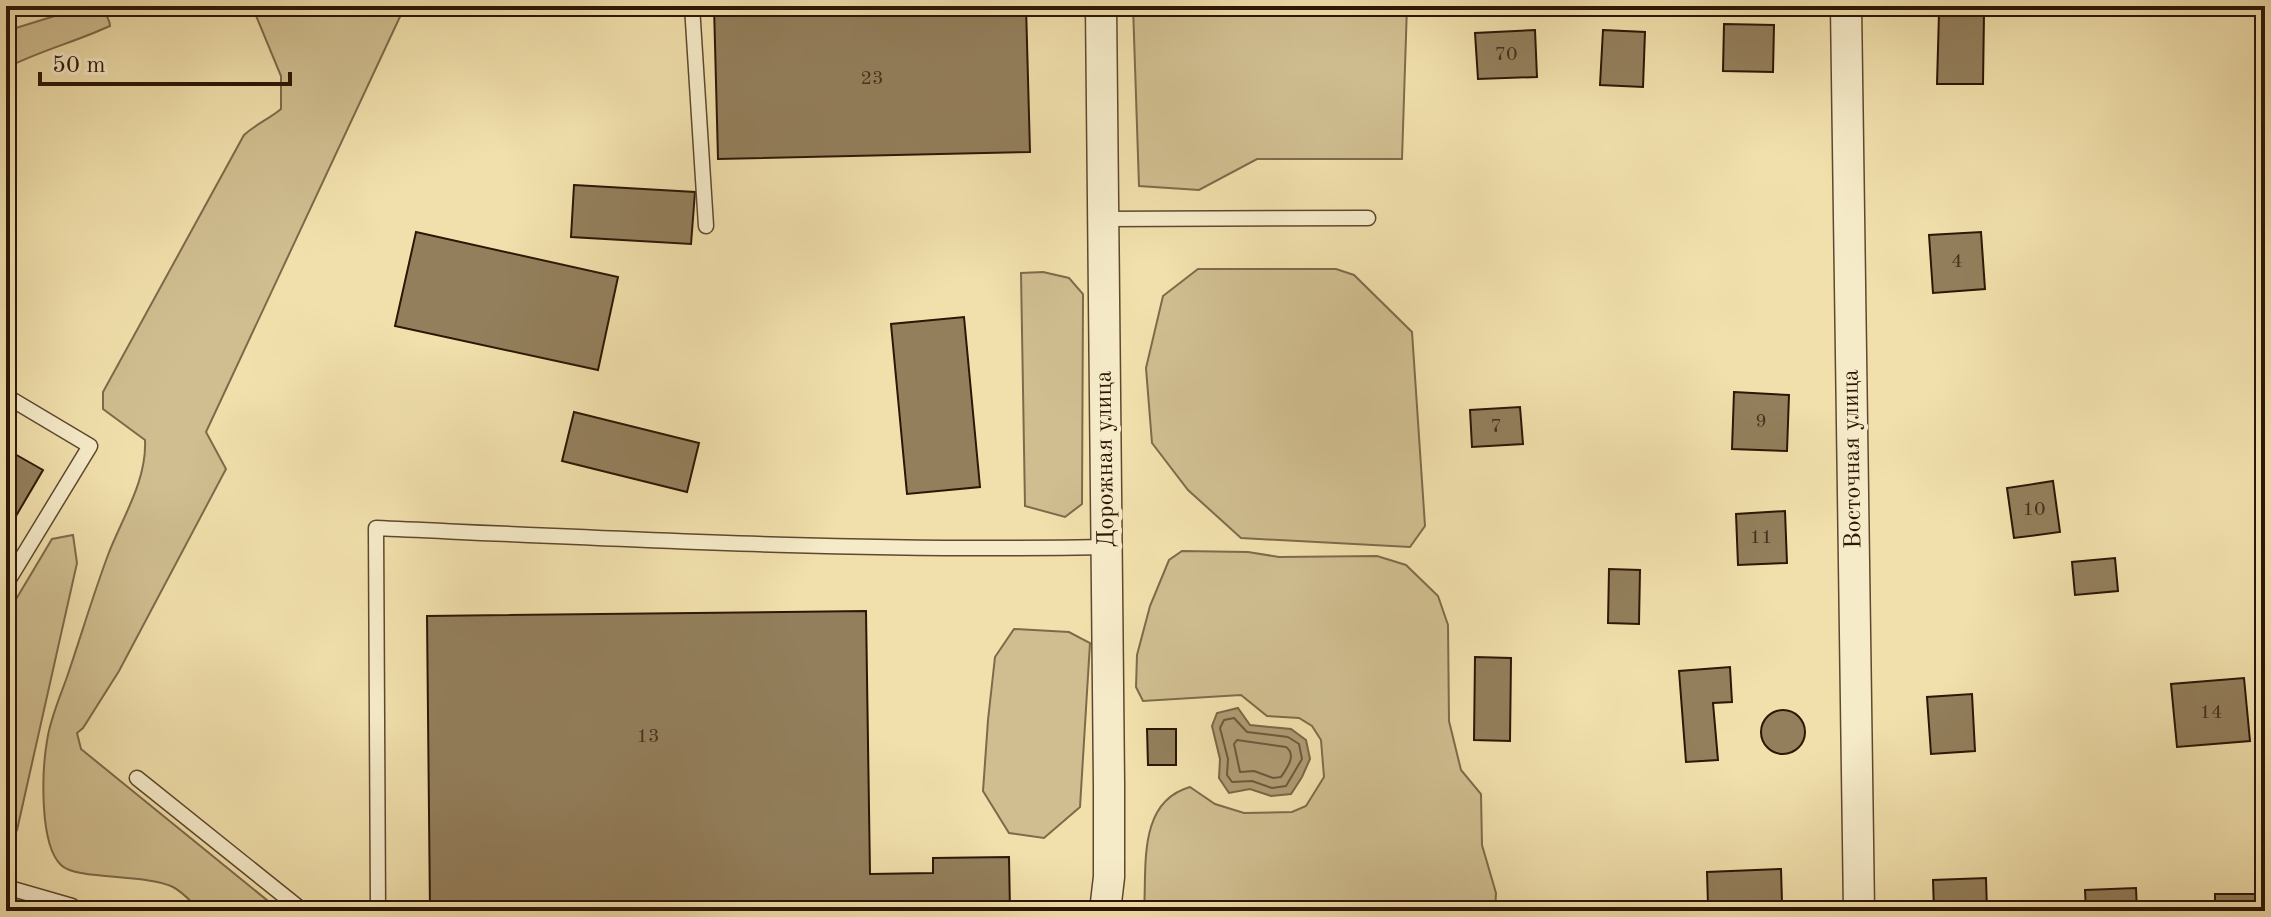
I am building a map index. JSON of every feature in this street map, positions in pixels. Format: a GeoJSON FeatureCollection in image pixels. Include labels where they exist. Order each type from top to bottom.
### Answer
{"type":"FeatureCollection","features":[{"type":"Feature","properties":{"kind":"street","name":"Дорожная улица"},"geometry":{"type":"LineString","coordinates":[[1101,6],[1109,784],[1109,877],[1105,911]]}},
{"type":"Feature","properties":{"kind":"street","name":"Восточная улица"},"geometry":{"type":"LineString","coordinates":[[1846,6],[1859,911]]}},
{"type":"Feature","properties":{"kind":"lane"},"geometry":{"type":"LineString","coordinates":[[692,6],[706,226]]}},
{"type":"Feature","properties":{"kind":"lane"},"geometry":{"type":"LineString","coordinates":[[1104,219],[1368,218]]}},
{"type":"Feature","properties":{"kind":"lane"},"geometry":{"type":"LineString","coordinates":[[6,396],[90,446],[6,584]]}},
{"type":"Feature","properties":{"kind":"lane"},"geometry":{"type":"LineString","coordinates":[[378,911],[376,528],[785,546],[1107,547]]}},
{"type":"Feature","properties":{"kind":"lane"},"geometry":{"type":"LineString","coordinates":[[137,778],[303,911]]}},
{"type":"Feature","properties":{"kind":"lane"},"geometry":{"type":"LineString","coordinates":[[6,887],[75,909]]}},
{"type":"Feature","properties":{"kind":"shaded area"},"geometry":{"type":"Polygon","coordinates":[[[87,6],[103,12],[110,26],[6,68],[6,31],[87,6]]]}},
{"type":"Feature","properties":{"kind":"shaded area"},"geometry":{"type":"Polygon","coordinates":[[[252,6],[405,6],[206,432],[226,469],[119,671],[77,733],[81,749],[268,901],[273,911],[201,911],[177,889],[161,883],[81,873],[61,865],[49,841],[44,806],[44,770],[53,716],[108,555],[138,485],[145,455],[145,440],[103,409],[103,392],[244,135],[281,109],[281,76],[252,6]]]}},
{"type":"Feature","properties":{"kind":"shaded area"},"geometry":{"type":"Polygon","coordinates":[[[1133,6],[1407,6],[1402,159],[1257,159],[1199,190],[1139,186],[1133,6]]]}},
{"type":"Feature","properties":{"kind":"shaded area"},"geometry":{"type":"Polygon","coordinates":[[[1198,269],[1336,269],[1354,275],[1412,332],[1425,526],[1410,547],[1241,538],[1188,490],[1152,443],[1146,368],[1163,296],[1198,269]]]}},
{"type":"Feature","properties":{"kind":"shaded area"},"geometry":{"type":"Polygon","coordinates":[[[1043,272],[1069,278],[1083,294],[1082,504],[1065,517],[1025,506],[1021,273],[1043,272]]]}},
{"type":"Feature","properties":{"kind":"shaded area"},"geometry":{"type":"Polygon","coordinates":[[[73,535],[77,563],[17,830],[6,846],[6,616],[52,539],[73,535]]]}},
{"type":"Feature","properties":{"kind":"shaded area"},"geometry":{"type":"Polygon","coordinates":[[[1182,551],[1248,552],[1279,557],[1377,556],[1406,565],[1438,596],[1448,625],[1449,721],[1461,770],[1481,794],[1482,845],[1496,893],[1495,911],[1144,911],[1148,838],[1161,807],[1173,795],[1190,787],[1215,804],[1244,813],[1292,812],[1306,806],[1324,777],[1321,740],[1312,726],[1299,718],[1267,716],[1241,695],[1143,701],[1136,687],[1137,655],[1150,606],[1169,560],[1182,551]]]}},
{"type":"Feature","properties":{"kind":"shaded area"},"geometry":{"type":"Polygon","coordinates":[[[1014,629],[1069,632],[1090,643],[1080,807],[1044,838],[1009,833],[983,791],[995,657],[1014,629]]]}},
{"type":"Feature","properties":{"kind":"shaded area"},"geometry":{"type":"Polygon","coordinates":[[[6,897],[41,907],[42,911],[6,911],[6,897]]]}},
{"type":"Feature","properties":{"kind":"water"},"geometry":{"type":"Polygon","coordinates":[[[1238,708],[1250,725],[1291,729],[1306,740],[1310,759],[1291,794],[1271,796],[1250,789],[1229,793],[1219,778],[1220,759],[1212,726],[1217,713],[1238,708]]]}},
{"type":"Feature","properties":{"kind":"building"},"geometry":{"type":"Polygon","coordinates":[[[714,6],[1026,6],[1030,152],[718,159],[714,6]]]}},
{"type":"Feature","properties":{"kind":"building"},"geometry":{"type":"Polygon","coordinates":[[[1939,13],[1984,14],[1983,84],[1937,84],[1939,13]]]}},
{"type":"Feature","properties":{"kind":"building"},"geometry":{"type":"Polygon","coordinates":[[[1724,24],[1774,25],[1773,72],[1723,71],[1724,24]]]}},
{"type":"Feature","properties":{"kind":"building"},"geometry":{"type":"Polygon","coordinates":[[[1535,30],[1537,77],[1478,79],[1475,33],[1535,30]]]}},
{"type":"Feature","properties":{"kind":"building"},"geometry":{"type":"Polygon","coordinates":[[[1603,30],[1645,32],[1643,87],[1600,85],[1603,30]]]}},
{"type":"Feature","properties":{"kind":"building"},"geometry":{"type":"Polygon","coordinates":[[[574,185],[695,192],[691,244],[571,237],[574,185]]]}},
{"type":"Feature","properties":{"kind":"building"},"geometry":{"type":"Polygon","coordinates":[[[416,232],[618,277],[598,370],[395,326],[416,232]]]}},
{"type":"Feature","properties":{"kind":"building"},"geometry":{"type":"Polygon","coordinates":[[[1981,232],[1985,289],[1933,293],[1929,235],[1981,232]]]}},
{"type":"Feature","properties":{"kind":"building"},"geometry":{"type":"Polygon","coordinates":[[[964,317],[980,487],[907,494],[891,324],[964,317]]]}},
{"type":"Feature","properties":{"kind":"building"},"geometry":{"type":"Polygon","coordinates":[[[1734,392],[1789,395],[1787,451],[1732,449],[1734,392]]]}},
{"type":"Feature","properties":{"kind":"building"},"geometry":{"type":"Polygon","coordinates":[[[1520,407],[1523,444],[1472,447],[1470,410],[1520,407]]]}},
{"type":"Feature","properties":{"kind":"building"},"geometry":{"type":"Polygon","coordinates":[[[574,412],[699,443],[687,492],[562,461],[574,412]]]}},
{"type":"Feature","properties":{"kind":"building"},"geometry":{"type":"Polygon","coordinates":[[[6,449],[43,470],[6,533],[6,449]]]}},
{"type":"Feature","properties":{"kind":"building"},"geometry":{"type":"Polygon","coordinates":[[[2053,481],[2060,532],[2014,538],[2007,488],[2053,481]]]}},
{"type":"Feature","properties":{"kind":"building"},"geometry":{"type":"Polygon","coordinates":[[[1785,511],[1787,563],[1738,565],[1736,514],[1785,511]]]}},
{"type":"Feature","properties":{"kind":"building"},"geometry":{"type":"Polygon","coordinates":[[[2115,558],[2118,591],[2075,595],[2072,562],[2115,558]]]}},
{"type":"Feature","properties":{"kind":"building"},"geometry":{"type":"Polygon","coordinates":[[[1609,569],[1640,570],[1639,624],[1608,623],[1609,569]]]}},
{"type":"Feature","properties":{"kind":"building"},"geometry":{"type":"Polygon","coordinates":[[[866,611],[870,874],[933,873],[933,858],[1009,857],[1010,911],[430,911],[427,616],[866,611]]]}},
{"type":"Feature","properties":{"kind":"building"},"geometry":{"type":"Polygon","coordinates":[[[1475,657],[1511,658],[1510,741],[1474,740],[1475,657]]]}},
{"type":"Feature","properties":{"kind":"building"},"geometry":{"type":"Polygon","coordinates":[[[1730,667],[1732,702],[1713,703],[1718,760],[1686,762],[1679,671],[1730,667]]]}},
{"type":"Feature","properties":{"kind":"building"},"geometry":{"type":"Polygon","coordinates":[[[2244,678],[2250,741],[2177,747],[2171,684],[2244,678]]]}},
{"type":"Feature","properties":{"kind":"building"},"geometry":{"type":"Polygon","coordinates":[[[1972,694],[1975,751],[1931,754],[1927,697],[1972,694]]]}},
{"type":"Feature","properties":{"kind":"building"},"geometry":{"type":"Polygon","coordinates":[[[1783,710],[1799,716],[1805,732],[1799,748],[1783,754],[1767,748],[1761,732],[1767,716],[1783,710]]]}},
{"type":"Feature","properties":{"kind":"building"},"geometry":{"type":"Polygon","coordinates":[[[1147,729],[1176,729],[1176,765],[1148,765],[1147,729]]]}},
{"type":"Feature","properties":{"kind":"building"},"geometry":{"type":"Polygon","coordinates":[[[1781,869],[1782,903],[1769,904],[1769,911],[1695,911],[1695,905],[1708,905],[1707,872],[1781,869]]]}},
{"type":"Feature","properties":{"kind":"building"},"geometry":{"type":"Polygon","coordinates":[[[1986,878],[1987,911],[1934,911],[1933,880],[1986,878]]]}},
{"type":"Feature","properties":{"kind":"building"},"geometry":{"type":"Polygon","coordinates":[[[2136,888],[2137,911],[2086,911],[2085,890],[2136,888]]]}},
{"type":"Feature","properties":{"kind":"building"},"geometry":{"type":"Polygon","coordinates":[[[2215,894],[2265,894],[2265,911],[2215,911],[2215,894]]]}}]}
